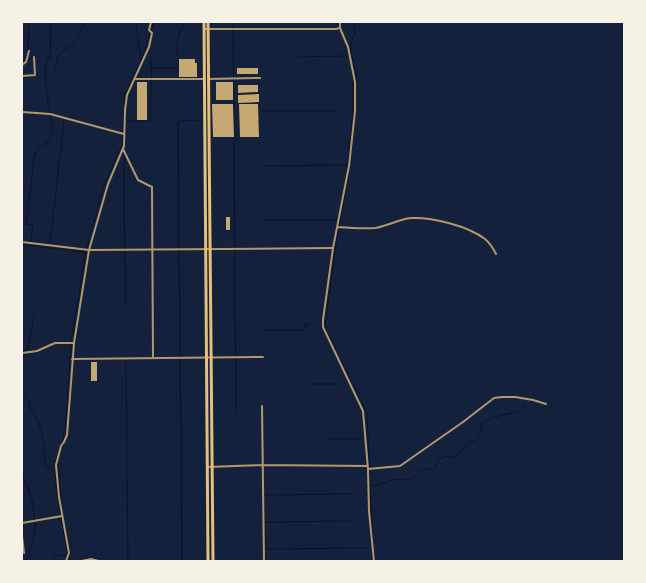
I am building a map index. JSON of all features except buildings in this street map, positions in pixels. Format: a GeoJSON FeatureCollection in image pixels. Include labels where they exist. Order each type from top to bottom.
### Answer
{"type":"FeatureCollection","features":[{"type":"Feature","properties":{"kind":"highway"},"geometry":{"type":"LineString","coordinates":[[204,22],[208,561]]}},
{"type":"Feature","properties":{"kind":"highway"},"geometry":{"type":"LineString","coordinates":[[208,22],[213,561]]}},
{"type":"Feature","properties":{"kind":"street"},"geometry":{"type":"LineString","coordinates":[[66,561],[69,553],[62,516],[56,464],[60,446],[64,442],[67,435],[74,343],[89,250],[108,184],[123,149],[127,95],[149,47],[152,33],[149,30],[151,22]]}},
{"type":"Feature","properties":{"kind":"street"},"geometry":{"type":"LineString","coordinates":[[340,22],[340,28],[348,47],[355,82],[355,111],[350,166],[337,227],[323,327],[363,410],[368,468],[369,511],[374,561]]}},
{"type":"Feature","properties":{"kind":"street"},"geometry":{"type":"LineString","coordinates":[[204,29],[340,28]]}},
{"type":"Feature","properties":{"kind":"street"},"geometry":{"type":"LineString","coordinates":[[22,65],[26,62],[29,51]]}},
{"type":"Feature","properties":{"kind":"street"},"geometry":{"type":"LineString","coordinates":[[22,76],[35,75],[34,57]]}},
{"type":"Feature","properties":{"kind":"street"},"geometry":{"type":"LineString","coordinates":[[135,79],[260,78]]}},
{"type":"Feature","properties":{"kind":"street"},"geometry":{"type":"LineString","coordinates":[[22,112],[50,114],[124,134]]}},
{"type":"Feature","properties":{"kind":"street"},"geometry":{"type":"LineString","coordinates":[[123,149],[138,180],[152,187],[153,358]]}},
{"type":"Feature","properties":{"kind":"street"},"geometry":{"type":"LineString","coordinates":[[337,227],[376,228],[404,219],[411,218],[432,220],[446,223],[480,236],[491,246],[496,254]]}},
{"type":"Feature","properties":{"kind":"street"},"geometry":{"type":"LineString","coordinates":[[22,247],[22,242],[89,250],[334,248]]}},
{"type":"Feature","properties":{"kind":"street"},"geometry":{"type":"LineString","coordinates":[[22,353],[37,351],[55,343],[74,343]]}},
{"type":"Feature","properties":{"kind":"street"},"geometry":{"type":"LineString","coordinates":[[72,359],[263,357]]}},
{"type":"Feature","properties":{"kind":"street"},"geometry":{"type":"LineString","coordinates":[[207,467],[263,464],[368,468],[400,466],[463,422],[494,398],[502,396],[515,397],[546,404]]}},
{"type":"Feature","properties":{"kind":"street"},"geometry":{"type":"LineString","coordinates":[[262,406],[264,561]]}},
{"type":"Feature","properties":{"kind":"street"},"geometry":{"type":"LineString","coordinates":[[22,523],[62,516]]}},
{"type":"Feature","properties":{"kind":"street"},"geometry":{"type":"LineString","coordinates":[[22,536],[24,553]]}},
{"type":"Feature","properties":{"kind":"street"},"geometry":{"type":"LineString","coordinates":[[81,561],[91,559],[99,561]]}},
{"type":"Feature","properties":{"kind":"waterway"},"geometry":{"type":"LineString","coordinates":[[28,51],[29,22]]}},
{"type":"Feature","properties":{"kind":"waterway"},"geometry":{"type":"LineString","coordinates":[[31,241],[33,225],[26,224],[35,152],[36,153],[44,144],[47,144],[53,132],[46,89],[45,64],[47,63],[47,58],[50,58],[51,22]]}},
{"type":"Feature","properties":{"kind":"waterway"},"geometry":{"type":"LineString","coordinates":[[55,70],[59,54],[74,43],[79,37],[84,22]]}},
{"type":"Feature","properties":{"kind":"waterway"},"geometry":{"type":"LineString","coordinates":[[136,22],[141,61]]}},
{"type":"Feature","properties":{"kind":"waterway"},"geometry":{"type":"LineString","coordinates":[[63,442],[67,409],[71,341],[86,252],[103,188],[122,145],[125,94],[141,61],[154,22]]}},
{"type":"Feature","properties":{"kind":"waterway"},"geometry":{"type":"LineString","coordinates":[[152,68],[178,68],[177,40],[184,22]]}},
{"type":"Feature","properties":{"kind":"waterway"},"geometry":{"type":"LineString","coordinates":[[233,22],[236,412]]}},
{"type":"Feature","properties":{"kind":"waterway"},"geometry":{"type":"LineString","coordinates":[[347,168],[353,113],[353,81],[357,79],[350,46],[355,33],[353,22]]}},
{"type":"Feature","properties":{"kind":"waterway"},"geometry":{"type":"LineString","coordinates":[[22,62],[27,56]]}},
{"type":"Feature","properties":{"kind":"waterway"},"geometry":{"type":"LineString","coordinates":[[125,121],[150,121],[150,97],[152,93],[151,56]]}},
{"type":"Feature","properties":{"kind":"waterway"},"geometry":{"type":"LineString","coordinates":[[296,57],[347,56]]}},
{"type":"Feature","properties":{"kind":"waterway"},"geometry":{"type":"LineString","coordinates":[[263,111],[336,111]]}},
{"type":"Feature","properties":{"kind":"waterway"},"geometry":{"type":"LineString","coordinates":[[50,243],[64,120]]}},
{"type":"Feature","properties":{"kind":"waterway"},"geometry":{"type":"LineString","coordinates":[[182,561],[178,121],[201,120]]}},
{"type":"Feature","properties":{"kind":"waterway"},"geometry":{"type":"LineString","coordinates":[[124,156],[125,304]]}},
{"type":"Feature","properties":{"kind":"waterway"},"geometry":{"type":"LineString","coordinates":[[262,166],[347,165]]}},
{"type":"Feature","properties":{"kind":"waterway"},"geometry":{"type":"LineString","coordinates":[[348,171],[349,174],[337,237],[325,323],[327,332],[364,406],[367,415],[373,546]]}},
{"type":"Feature","properties":{"kind":"waterway"},"geometry":{"type":"LineString","coordinates":[[263,220],[337,220]]}},
{"type":"Feature","properties":{"kind":"waterway"},"geometry":{"type":"LineString","coordinates":[[24,245],[85,252]]}},
{"type":"Feature","properties":{"kind":"waterway"},"geometry":{"type":"LineString","coordinates":[[22,352],[28,349],[34,315]]}},
{"type":"Feature","properties":{"kind":"waterway"},"geometry":{"type":"LineString","coordinates":[[264,330],[304,330],[305,324],[309,325]]}},
{"type":"Feature","properties":{"kind":"waterway"},"geometry":{"type":"LineString","coordinates":[[126,360],[128,561]]}},
{"type":"Feature","properties":{"kind":"waterway"},"geometry":{"type":"LineString","coordinates":[[310,384],[336,384]]}},
{"type":"Feature","properties":{"kind":"waterway"},"geometry":{"type":"LineString","coordinates":[[22,391],[39,423],[44,442],[45,466],[54,469],[68,554],[67,556],[54,555],[54,561]]}},
{"type":"Feature","properties":{"kind":"waterway"},"geometry":{"type":"LineString","coordinates":[[371,486],[392,480],[408,479],[425,469],[434,470],[439,459],[446,456],[455,458],[468,443],[476,441],[481,432],[481,423],[517,411],[526,405]]}},
{"type":"Feature","properties":{"kind":"waterway"},"geometry":{"type":"LineString","coordinates":[[328,439],[363,439]]}},
{"type":"Feature","properties":{"kind":"waterway"},"geometry":{"type":"LineString","coordinates":[[58,462],[61,501]]}},
{"type":"Feature","properties":{"kind":"waterway"},"geometry":{"type":"LineString","coordinates":[[22,465],[24,478],[32,499],[35,523],[35,533],[26,561]]}},
{"type":"Feature","properties":{"kind":"waterway"},"geometry":{"type":"LineString","coordinates":[[264,495],[352,494]]}},
{"type":"Feature","properties":{"kind":"waterway"},"geometry":{"type":"LineString","coordinates":[[266,561],[265,522],[350,521]]}},
{"type":"Feature","properties":{"kind":"waterway"},"geometry":{"type":"LineString","coordinates":[[65,528],[70,553],[69,561]]}},
{"type":"Feature","properties":{"kind":"waterway"},"geometry":{"type":"LineString","coordinates":[[266,549],[369,548]]}},
{"type":"Feature","properties":{"kind":"waterway"},"geometry":{"type":"LineString","coordinates":[[374,554],[376,561]]}},
{"type":"Feature","properties":{"kind":"waterway"},"geometry":{"type":"LineString","coordinates":[[76,561],[89,558]]}},
{"type":"Feature","properties":{"kind":"waterway"},"geometry":{"type":"LineString","coordinates":[[92,558],[103,561]]}}]}
